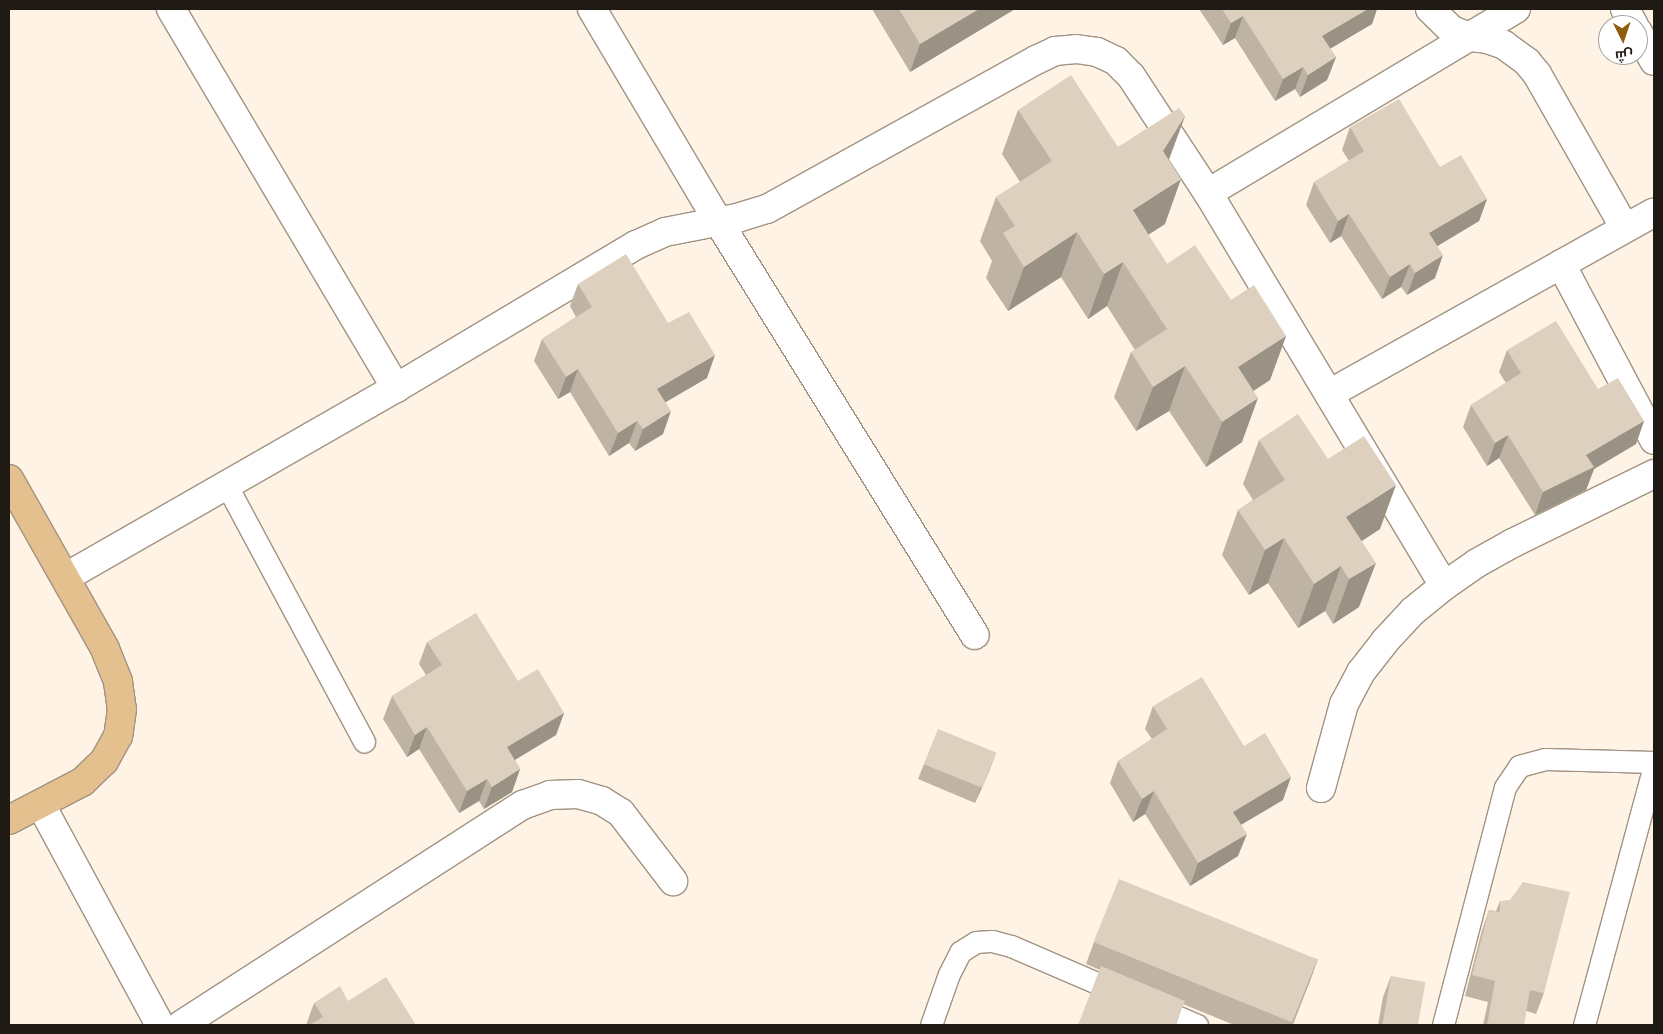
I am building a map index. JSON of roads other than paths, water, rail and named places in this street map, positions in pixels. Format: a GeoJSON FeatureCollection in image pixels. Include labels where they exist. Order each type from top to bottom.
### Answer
{"type":"FeatureCollection","features":[{"type":"Feature","properties":{"kind":"main road"},"geometry":{"type":"LineString","coordinates":[[9,479],[105,649],[118,682],[122,709],[118,736],[104,761],[82,782],[9,820]]}},
{"type":"Feature","properties":{"kind":"street"},"geometry":{"type":"LineString","coordinates":[[171,9],[396,388]]}},
{"type":"Feature","properties":{"kind":"street"},"geometry":{"type":"LineString","coordinates":[[592,9],[718,221],[975,635]]}},
{"type":"Feature","properties":{"kind":"street"},"geometry":{"type":"LineString","coordinates":[[1430,9],[1452,30],[1469,37],[1487,39],[1504,45],[1519,55],[1532,68],[1625,228]]}},
{"type":"Feature","properties":{"kind":"street"},"geometry":{"type":"LineString","coordinates":[[1208,193],[1516,9]]}},
{"type":"Feature","properties":{"kind":"street"},"geometry":{"type":"LineString","coordinates":[[66,577],[396,388],[636,245],[665,232],[767,209],[1036,60],[1055,51],[1076,49],[1097,52],[1116,61],[1131,76],[1208,193],[1444,586]]}},
{"type":"Feature","properties":{"kind":"street"},"geometry":{"type":"LineString","coordinates":[[1328,394],[1654,212]]}},
{"type":"Feature","properties":{"kind":"street"},"geometry":{"type":"LineString","coordinates":[[1561,264],[1654,440]]}},
{"type":"Feature","properties":{"kind":"street"},"geometry":{"type":"LineString","coordinates":[[1321,788],[1344,704],[1361,672],[1385,640],[1408,617],[1444,586],[1477,563],[1513,543],[1654,474]]}},
{"type":"Feature","properties":{"kind":"street"},"geometry":{"type":"LineString","coordinates":[[181,1025],[523,805],[550,795],[578,794],[602,802],[621,813],[672,881]]}},
{"type":"Feature","properties":{"kind":"street"},"geometry":{"type":"LineString","coordinates":[[40,805],[160,1025]]}},
{"type":"Feature","properties":{"kind":"lane"},"geometry":{"type":"LineString","coordinates":[[227,486],[364,742]]}},
{"type":"Feature","properties":{"kind":"lane"},"geometry":{"type":"LineString","coordinates":[[1443,1025],[1505,787],[1519,766],[1545,759],[1654,764],[1584,1025]]}},
{"type":"Feature","properties":{"kind":"lane"},"geometry":{"type":"LineString","coordinates":[[930,1025],[949,974],[960,952],[976,942],[992,941],[1011,946],[1197,1025]]}}]}
